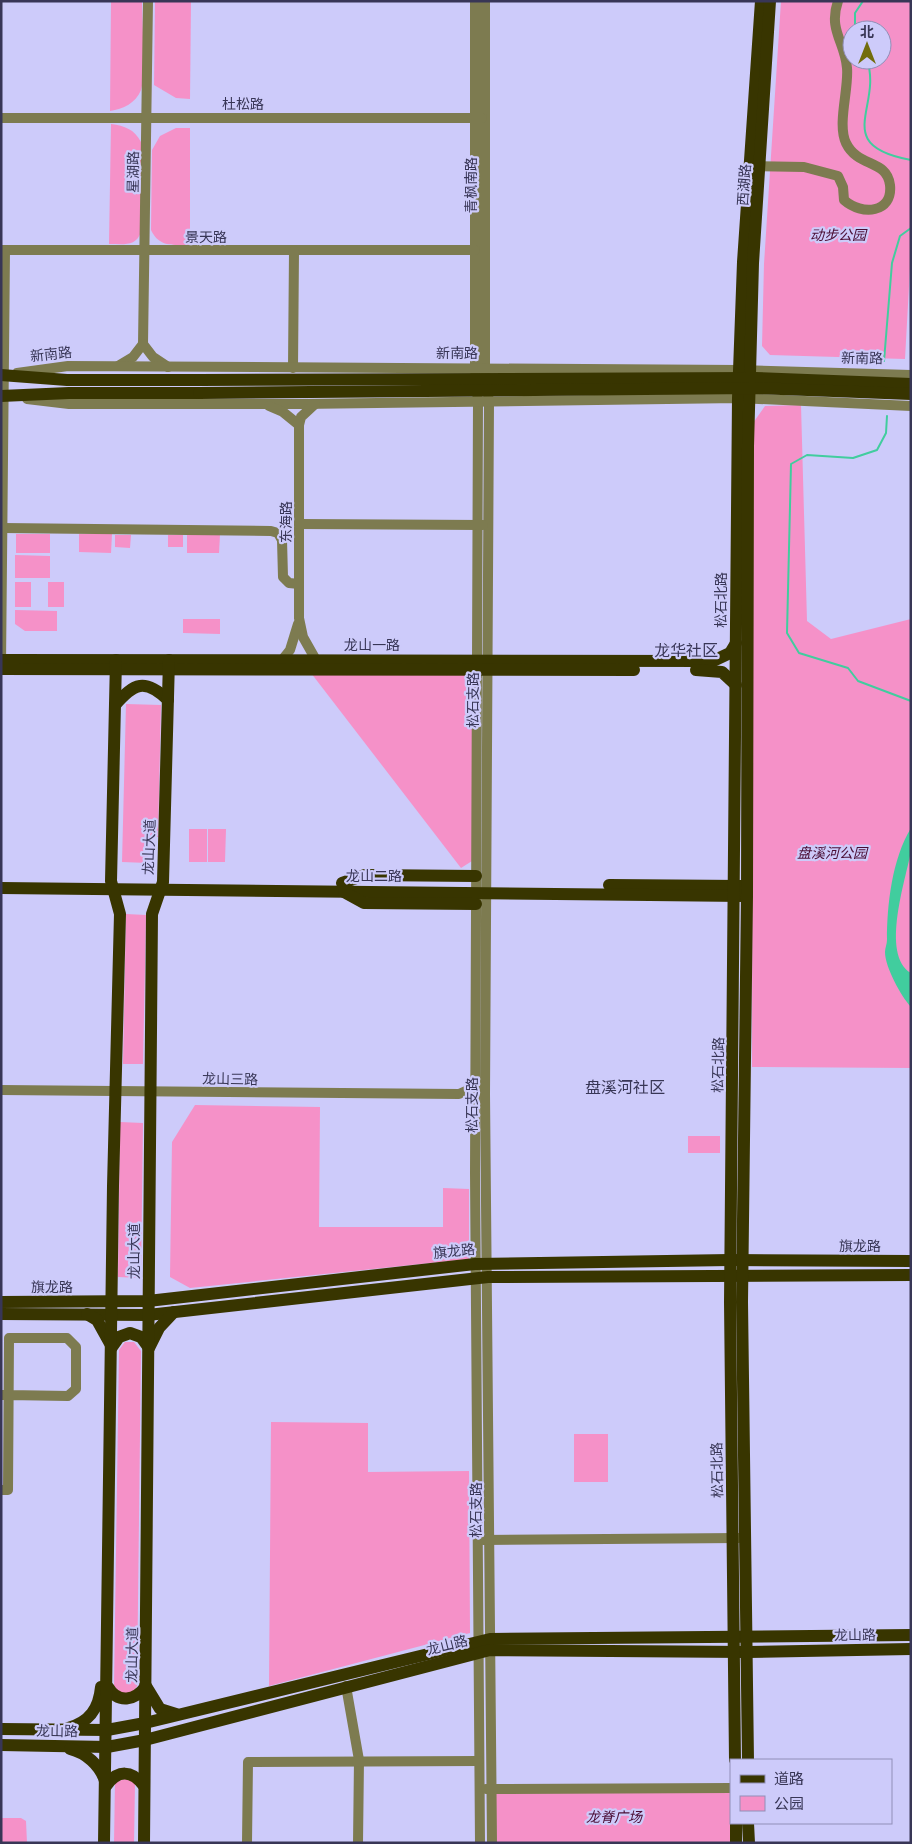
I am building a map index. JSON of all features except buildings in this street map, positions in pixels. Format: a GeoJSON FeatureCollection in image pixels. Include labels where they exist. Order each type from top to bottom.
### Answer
{"type":"FeatureCollection","features":[{"type":"Feature","properties":{"kind":"main road","name":"西湖路"},"geometry":{"type":"LineString","coordinates":[[744,370],[753,263],[761,1]]}},
{"type":"Feature","properties":{"kind":"main road","name":"西湖路"},"geometry":{"type":"LineString","coordinates":[[755,166],[770,1]]}},
{"type":"Feature","properties":{"kind":"main road","name":"松石北路"},"geometry":{"type":"LineString","coordinates":[[744,370],[741,891],[736,1260],[740,1637],[748,1759]]}},
{"type":"Feature","properties":{"kind":"main road","name":"新南路"},"geometry":{"type":"LineString","coordinates":[[2,375],[67,380],[755,378],[911,384]]}},
{"type":"Feature","properties":{"kind":"main road"},"geometry":{"type":"LineString","coordinates":[[3,396],[69,393],[754,388],[911,394]]}},
{"type":"Feature","properties":{"kind":"main road","name":"松石北路"},"geometry":{"type":"LineString","coordinates":[[741,891],[736,643],[744,398]]}},
{"type":"Feature","properties":{"kind":"main road","name":"龙山一路"},"geometry":{"type":"LineString","coordinates":[[1,660],[169,665],[713,661],[730,653],[736,643]]}},
{"type":"Feature","properties":{"kind":"main road","name":"龙山一路"},"geometry":{"type":"LineString","coordinates":[[169,665],[316,660],[713,670],[729,676],[736,685]]}},
{"type":"Feature","properties":{"kind":"main road","name":"龙山一路"},"geometry":{"type":"LineString","coordinates":[[1,667],[116,664]]}},
{"type":"Feature","properties":{"kind":"main road","name":"龙山大道"},"geometry":{"type":"LineString","coordinates":[[104,1843],[108,1687],[115,1091],[120,914],[113,885],[116,664]]}},
{"type":"Feature","properties":{"kind":"main road","name":"龙山大道"},"geometry":{"type":"LineString","coordinates":[[144,1843],[152,914],[161,886],[169,665]]}},
{"type":"Feature","properties":{"kind":"main road"},"geometry":{"type":"LineString","coordinates":[[115,705],[126,692],[137,686],[148,686],[168,700]]}},
{"type":"Feature","properties":{"kind":"main road","name":"龙山二路"},"geometry":{"type":"LineString","coordinates":[[1,880],[161,886],[741,891]]}},
{"type":"Feature","properties":{"kind":"main road","name":"龙山二路"},"geometry":{"type":"LineString","coordinates":[[1,888],[113,885]]}},
{"type":"Feature","properties":{"kind":"main road"},"geometry":{"type":"LineString","coordinates":[[342,887],[364,903],[479,889]]}},
{"type":"Feature","properties":{"kind":"main road","name":"旗龙路"},"geometry":{"type":"LineString","coordinates":[[1,1302],[112,1308],[148,1301],[481,1263],[736,1260],[911,1261]]}},
{"type":"Feature","properties":{"kind":"main road"},"geometry":{"type":"LineString","coordinates":[[1,1314],[87,1314],[112,1308],[148,1315],[475,1277],[737,1274],[911,1275]]}},
{"type":"Feature","properties":{"kind":"main road"},"geometry":{"type":"LineString","coordinates":[[87,1314],[97,1320],[112,1347],[119,1337],[130,1333],[141,1337],[149,1348],[159,1328],[174,1312]]}},
{"type":"Feature","properties":{"kind":"main road","name":"龙山路"},"geometry":{"type":"LineString","coordinates":[[1,1729],[107,1730],[484,1646],[740,1637],[911,1635]]}},
{"type":"Feature","properties":{"kind":"main road","name":"龙山路"},"geometry":{"type":"LineString","coordinates":[[1,1745],[107,1747],[145,1740],[346,1686],[484,1646],[741,1652],[911,1649]]}},
{"type":"Feature","properties":{"kind":"main road","name":"松石北路"},"geometry":{"type":"LineString","coordinates":[[736,1759],[741,1652]]}},
{"type":"Feature","properties":{"kind":"main road"},"geometry":{"type":"LineString","coordinates":[[58,1730],[79,1724],[95,1712],[100,1701],[102,1679],[108,1663]]}},
{"type":"Feature","properties":{"kind":"main road"},"geometry":{"type":"LineString","coordinates":[[108,1687],[114,1695],[124,1699],[137,1696],[146,1686],[160,1709],[171,1714],[184,1714]]}},
{"type":"Feature","properties":{"kind":"main road"},"geometry":{"type":"LineString","coordinates":[[53,1746],[74,1750],[86,1756],[98,1767],[106,1786],[115,1775],[124,1772],[138,1778],[144,1786]]}},
{"type":"Feature","properties":{"kind":"main road"},"geometry":{"type":"LineString","coordinates":[[736,1824],[736,1843]]}},
{"type":"Feature","properties":{"kind":"main road"},"geometry":{"type":"LineString","coordinates":[[748,1824],[749,1843]]}},
{"type":"Feature","properties":{"kind":"street","name":"星湖路"},"geometry":{"type":"LineString","coordinates":[[144,344],[148,1]]}},
{"type":"Feature","properties":{"kind":"street","name":"青枫南路"},"geometry":{"type":"LineString","coordinates":[[475,1],[480,118],[480,368]]}},
{"type":"Feature","properties":{"kind":"street","name":"青枫南路"},"geometry":{"type":"LineString","coordinates":[[480,368],[475,250],[485,1]]}},
{"type":"Feature","properties":{"kind":"street"},"geometry":{"type":"LineString","coordinates":[[755,166],[804,167],[838,176],[843,188],[844,200],[853,208],[865,211],[878,208],[887,202],[890,187],[888,176],[882,168],[865,162],[851,153],[845,140],[843,123],[847,66],[834,26],[838,1]]}},
{"type":"Feature","properties":{"kind":"street","name":"杜松路"},"geometry":{"type":"LineString","coordinates":[[1,118],[480,118]]}},
{"type":"Feature","properties":{"kind":"street"},"geometry":{"type":"LineString","coordinates":[[1,667],[3,250]]}},
{"type":"Feature","properties":{"kind":"street","name":"景天路"},"geometry":{"type":"LineString","coordinates":[[3,250],[475,250]]}},
{"type":"Feature","properties":{"kind":"street"},"geometry":{"type":"LineString","coordinates":[[292,368],[294,251]]}},
{"type":"Feature","properties":{"kind":"street"},"geometry":{"type":"LineString","coordinates":[[118,366],[133,357],[144,344],[154,357],[168,367]]}},
{"type":"Feature","properties":{"kind":"street","name":"新南路"},"geometry":{"type":"LineString","coordinates":[[2,375],[68,366],[744,370],[911,374]]}},
{"type":"Feature","properties":{"kind":"street","name":"松石支路"},"geometry":{"type":"LineString","coordinates":[[480,368],[483,402],[479,889],[475,1106],[481,1263],[488,1277],[490,1540],[479,1761],[480,1843]]}},
{"type":"Feature","properties":{"kind":"street"},"geometry":{"type":"LineString","coordinates":[[3,396],[69,404],[315,404],[744,398],[911,406]]}},
{"type":"Feature","properties":{"kind":"street"},"geometry":{"type":"LineString","coordinates":[[262,404],[283,412],[299,425],[301,416],[315,404]]}},
{"type":"Feature","properties":{"kind":"street","name":"东海路"},"geometry":{"type":"LineString","coordinates":[[299,425],[299,637]]}},
{"type":"Feature","properties":{"kind":"street"},"geometry":{"type":"LineString","coordinates":[[299,524],[482,524]]}},
{"type":"Feature","properties":{"kind":"street"},"geometry":{"type":"LineString","coordinates":[[3,528],[271,531],[278,533],[282,540],[283,578],[288,583],[299,584]]}},
{"type":"Feature","properties":{"kind":"street"},"geometry":{"type":"LineString","coordinates":[[282,660],[299,637],[316,660]]}},
{"type":"Feature","properties":{"kind":"street","name":"松石支路"},"geometry":{"type":"LineString","coordinates":[[479,889],[481,1263],[475,1277],[477,1540],[484,1646],[492,1843]]}},
{"type":"Feature","properties":{"kind":"street"},"geometry":{"type":"LineString","coordinates":[[475,1084],[459,1094],[475,1106]]}},
{"type":"Feature","properties":{"kind":"street","name":"龙山三路"},"geometry":{"type":"LineString","coordinates":[[1,1090],[459,1094]]}},
{"type":"Feature","properties":{"kind":"street"},"geometry":{"type":"LineString","coordinates":[[1,1490],[8,1490],[5,1395],[9,1338],[67,1338],[76,1346],[76,1389],[68,1396],[5,1395]]}},
{"type":"Feature","properties":{"kind":"street"},"geometry":{"type":"LineString","coordinates":[[477,1540],[739,1538]]}},
{"type":"Feature","properties":{"kind":"street"},"geometry":{"type":"LineString","coordinates":[[346,1686],[359,1760],[358,1843]]}},
{"type":"Feature","properties":{"kind":"street"},"geometry":{"type":"LineString","coordinates":[[247,1843],[248,1762],[359,1760],[479,1761]]}},
{"type":"Feature","properties":{"kind":"street"},"geometry":{"type":"LineString","coordinates":[[480,1789],[730,1788]]}},
{"type":"Feature","properties":{"kind":"green space"},"geometry":{"type":"Polygon","coordinates":[[[111,1],[142,1],[144,61],[139,95],[128,105],[110,111],[111,1]]]}},
{"type":"Feature","properties":{"kind":"green space"},"geometry":{"type":"Polygon","coordinates":[[[155,1],[191,1],[190,99],[176,98],[154,85],[155,1]]]}},
{"type":"Feature","properties":{"kind":"green space","name":"动步公园"},"geometry":{"type":"Polygon","coordinates":[[[781,1],[911,1],[911,250],[905,359],[770,355],[762,346],[764,264],[781,1]]]}},
{"type":"Feature","properties":{"kind":"green space"},"geometry":{"type":"Polygon","coordinates":[[[111,124],[129,129],[141,142],[141,232],[136,240],[128,244],[109,244],[111,124]]]}},
{"type":"Feature","properties":{"kind":"green space"},"geometry":{"type":"Polygon","coordinates":[[[176,128],[190,128],[190,245],[167,244],[158,240],[151,230],[152,150],[160,136],[176,128]]]}},
{"type":"Feature","properties":{"kind":"green space","name":"盘溪河公园"},"geometry":{"type":"Polygon","coordinates":[[[801,405],[807,621],[831,639],[911,619],[911,1068],[752,1067],[753,423],[765,406],[801,405]]]}},
{"type":"Feature","properties":{"kind":"green space"},"geometry":{"type":"Polygon","coordinates":[[[16,534],[50,534],[50,553],[16,553],[16,534]]]}},
{"type":"Feature","properties":{"kind":"green space"},"geometry":{"type":"Polygon","coordinates":[[[79,534],[112,534],[111,553],[79,552],[79,534]]]}},
{"type":"Feature","properties":{"kind":"green space"},"geometry":{"type":"Polygon","coordinates":[[[115,535],[131,535],[130,548],[115,547],[115,535]]]}},
{"type":"Feature","properties":{"kind":"green space"},"geometry":{"type":"Polygon","coordinates":[[[168,535],[183,535],[183,547],[168,547],[168,535]]]}},
{"type":"Feature","properties":{"kind":"green space"},"geometry":{"type":"Polygon","coordinates":[[[187,535],[220,535],[219,553],[187,553],[187,535]]]}},
{"type":"Feature","properties":{"kind":"green space"},"geometry":{"type":"Polygon","coordinates":[[[15,555],[50,556],[50,578],[15,578],[15,555]]]}},
{"type":"Feature","properties":{"kind":"green space"},"geometry":{"type":"Polygon","coordinates":[[[15,582],[31,582],[31,607],[15,607],[15,582]]]}},
{"type":"Feature","properties":{"kind":"green space"},"geometry":{"type":"Polygon","coordinates":[[[48,582],[64,582],[64,607],[48,607],[48,582]]]}},
{"type":"Feature","properties":{"kind":"green space"},"geometry":{"type":"Polygon","coordinates":[[[15,610],[57,611],[57,631],[25,631],[15,624],[15,610]]]}},
{"type":"Feature","properties":{"kind":"green space"},"geometry":{"type":"Polygon","coordinates":[[[183,619],[220,619],[220,634],[183,633],[183,619]]]}},
{"type":"Feature","properties":{"kind":"green space"},"geometry":{"type":"Polygon","coordinates":[[[311,673],[473,673],[472,861],[461,868],[311,673]]]}},
{"type":"Feature","properties":{"kind":"green space"},"geometry":{"type":"Polygon","coordinates":[[[126,704],[161,705],[158,837],[148,837],[148,863],[122,862],[126,704]]]}},
{"type":"Feature","properties":{"kind":"green space"},"geometry":{"type":"Polygon","coordinates":[[[189,829],[207,829],[207,862],[189,862],[189,829]]]}},
{"type":"Feature","properties":{"kind":"green space"},"geometry":{"type":"Polygon","coordinates":[[[208,829],[226,829],[225,862],[208,862],[208,829]]]}},
{"type":"Feature","properties":{"kind":"green space"},"geometry":{"type":"Polygon","coordinates":[[[126,914],[146,915],[143,1064],[123,1064],[126,914]]]}},
{"type":"Feature","properties":{"kind":"green space"},"geometry":{"type":"Polygon","coordinates":[[[195,1105],[320,1107],[319,1227],[443,1227],[443,1188],[469,1189],[469,1259],[190,1288],[170,1277],[172,1142],[195,1105]]]}},
{"type":"Feature","properties":{"kind":"green space"},"geometry":{"type":"Polygon","coordinates":[[[120,1122],[143,1123],[141,1278],[118,1277],[120,1122]]]}},
{"type":"Feature","properties":{"kind":"green space"},"geometry":{"type":"Polygon","coordinates":[[[688,1136],[720,1136],[720,1153],[688,1153],[688,1136]]]}},
{"type":"Feature","properties":{"kind":"green space"},"geometry":{"type":"Polygon","coordinates":[[[125,1342],[134,1342],[141,1351],[137,1686],[132,1693],[120,1693],[114,1686],[119,1350],[125,1342]]]}},
{"type":"Feature","properties":{"kind":"green space"},"geometry":{"type":"Polygon","coordinates":[[[271,1422],[368,1423],[368,1472],[469,1471],[470,1633],[269,1686],[271,1422]]]}},
{"type":"Feature","properties":{"kind":"green space"},"geometry":{"type":"Polygon","coordinates":[[[574,1434],[608,1434],[608,1482],[574,1482],[574,1434]]]}},
{"type":"Feature","properties":{"kind":"green space"},"geometry":{"type":"Polygon","coordinates":[[[128,1778],[135,1783],[134,1843],[114,1843],[115,1782],[128,1778]]]}},
{"type":"Feature","properties":{"kind":"green space","name":"龙脊广场"},"geometry":{"type":"Polygon","coordinates":[[[730,1792],[730,1824],[734,1843],[494,1843],[494,1793],[730,1792]]]}},
{"type":"Feature","properties":{"kind":"green space"},"geometry":{"type":"Polygon","coordinates":[[[1,1818],[21,1818],[26,1821],[27,1843],[1,1843],[1,1818]]]}},
{"type":"Feature","properties":{"kind":"shaded area"},"geometry":{"type":"Polygon","coordinates":[[[911,828],[911,851],[901,897],[896,934],[897,950],[902,964],[911,973],[911,1007],[894,981],[885,952],[892,882],[899,854],[911,828]]]}},
{"type":"Feature","properties":{"kind":"waterway"},"geometry":{"type":"LineString","coordinates":[[855,20],[855,13],[863,1]]}},
{"type":"Feature","properties":{"kind":"waterway"},"geometry":{"type":"LineString","coordinates":[[869,70],[870,77],[865,122],[866,134],[872,145],[887,153],[911,160]]}},
{"type":"Feature","properties":{"kind":"waterway"},"geometry":{"type":"LineString","coordinates":[[884,361],[892,263],[900,236],[911,228]]}},
{"type":"Feature","properties":{"kind":"waterway"},"geometry":{"type":"LineString","coordinates":[[887,416],[886,433],[877,450],[853,458],[807,455],[791,464],[787,633],[799,653],[848,668],[858,681],[911,701]]}},
{"type":"Feature","properties":{"kind":"district","name":"龙华社区"},"geometry":{"type":"Point","coordinates":[686,650]}},
{"type":"Feature","properties":{"kind":"district","name":"盘溪河社区"},"geometry":{"type":"Point","coordinates":[625,1087]}}]}
